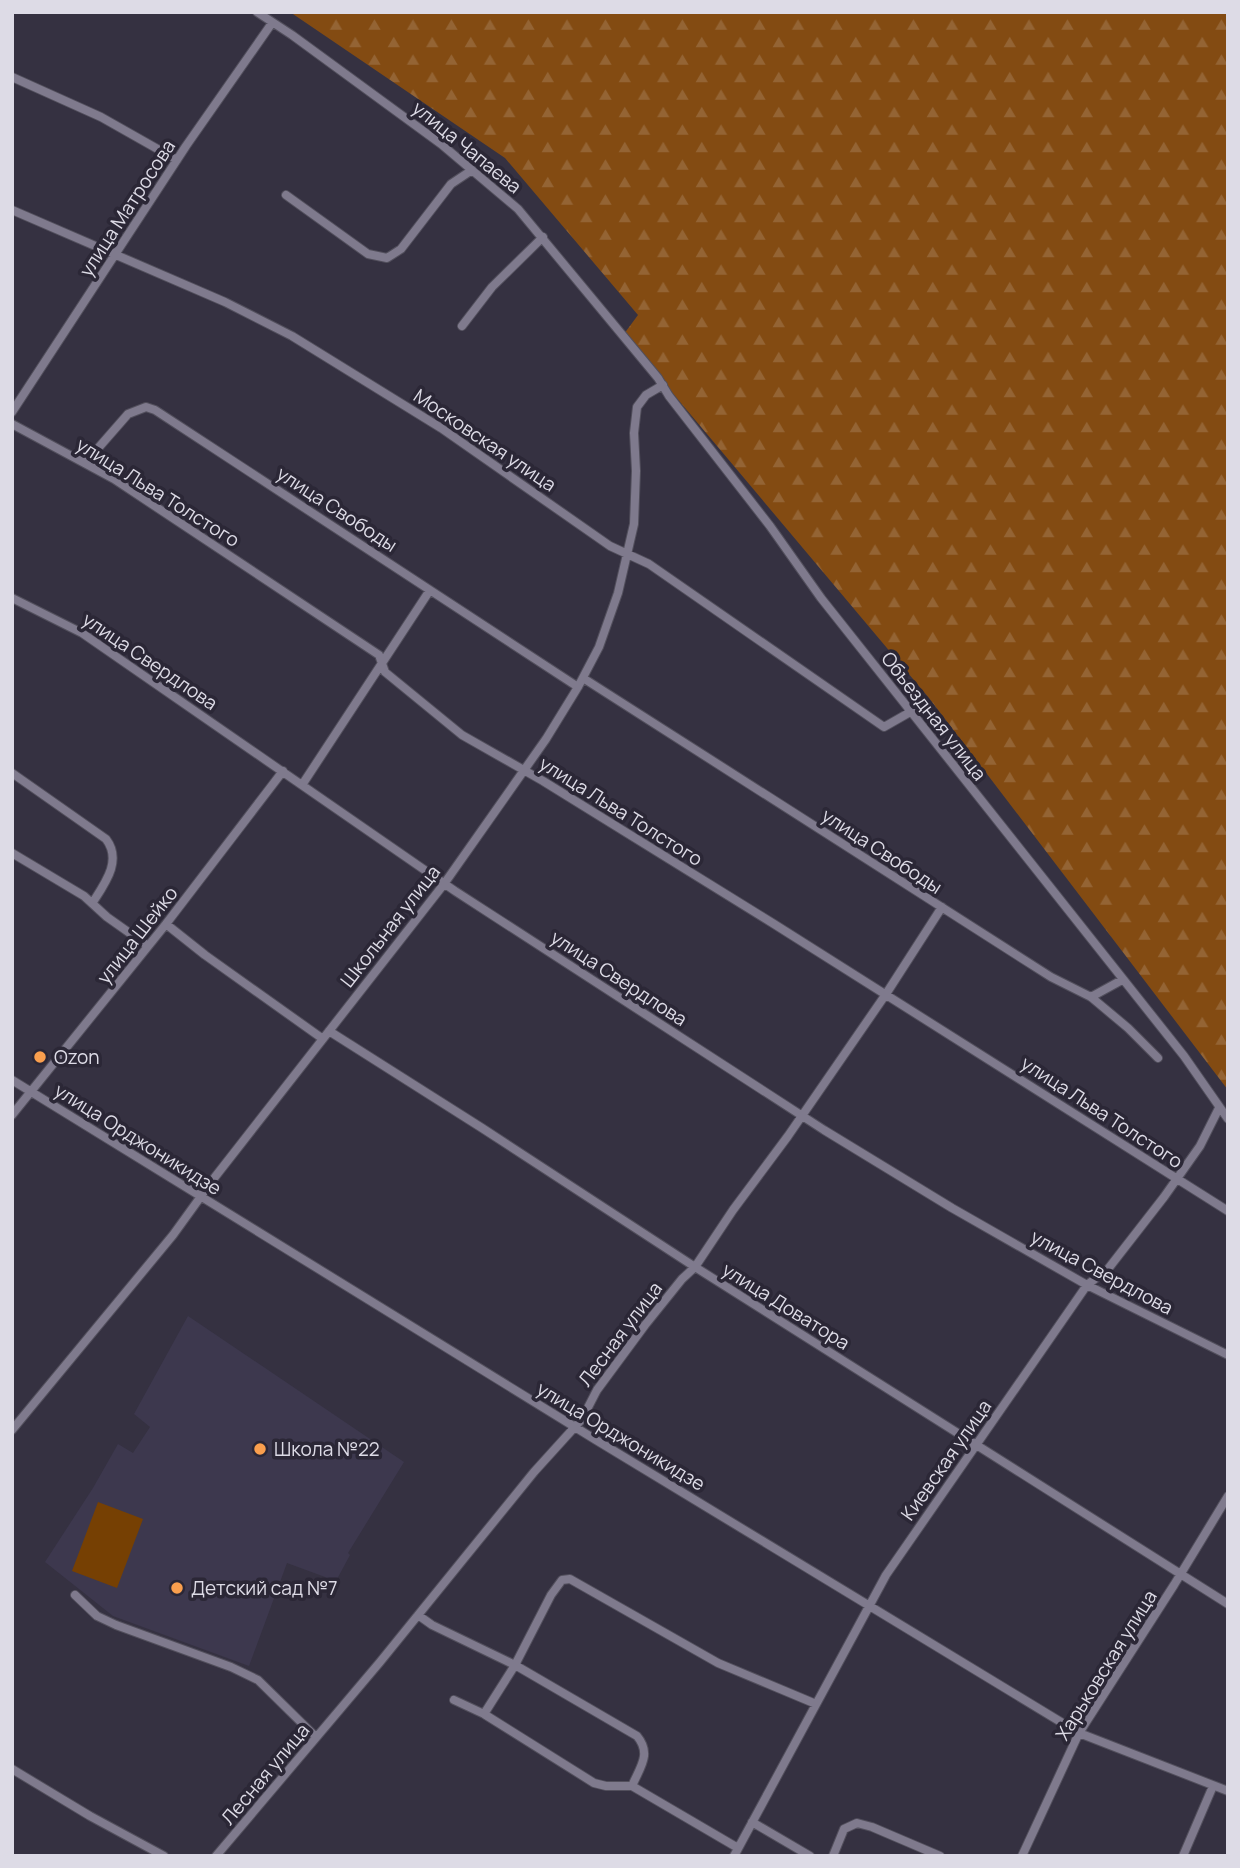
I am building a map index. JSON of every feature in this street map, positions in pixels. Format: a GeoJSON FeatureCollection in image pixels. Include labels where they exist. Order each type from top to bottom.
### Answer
{"type":"FeatureCollection","features":[{"type":"Feature","properties":{"kind":"street","name":"улица Чапаева"},"geometry":{"type":"LineString","coordinates":[[257,12],[391,106],[518,209],[627,341]]}},
{"type":"Feature","properties":{"kind":"street","name":"улица Матросова"},"geometry":{"type":"LineString","coordinates":[[12,412],[177,160],[272,23]]}},
{"type":"Feature","properties":{"kind":"street"},"geometry":{"type":"LineString","coordinates":[[12,77],[101,117],[177,160]]}},
{"type":"Feature","properties":{"kind":"street"},"geometry":{"type":"LineString","coordinates":[[286,195],[368,254],[387,258],[401,249],[451,184],[472,170]]}},
{"type":"Feature","properties":{"kind":"street","name":"Московская улица"},"geometry":{"type":"LineString","coordinates":[[12,210],[225,302],[292,336],[441,428],[610,546],[649,564],[884,727],[912,711]]}},
{"type":"Feature","properties":{"kind":"street"},"geometry":{"type":"LineString","coordinates":[[462,326],[492,287],[542,237]]}},
{"type":"Feature","properties":{"kind":"street","name":"Объездная улица"},"geometry":{"type":"LineString","coordinates":[[627,341],[770,526],[821,598],[1184,1056],[1228,1119]]}},
{"type":"Feature","properties":{"kind":"street","name":"Школьная улица"},"geometry":{"type":"LineString","coordinates":[[12,1430],[202,1196],[443,884],[526,771],[578,687],[599,647],[628,555],[636,505],[636,407],[646,395],[663,385]]}},
{"type":"Feature","properties":{"kind":"street","name":"улица Свободы"},"geometry":{"type":"LineString","coordinates":[[86,462],[128,414],[146,407],[155,410],[578,687]]}},
{"type":"Feature","properties":{"kind":"street","name":"улица Льва Толстого"},"geometry":{"type":"LineString","coordinates":[[12,424],[86,462],[379,655],[385,672],[462,735],[526,771],[886,994],[1228,1210]]}},
{"type":"Feature","properties":{"kind":"street"},"geometry":{"type":"LineString","coordinates":[[302,785],[430,590]]}},
{"type":"Feature","properties":{"kind":"street","name":"улица Свердлова"},"geometry":{"type":"LineString","coordinates":[[12,598],[82,633],[443,884],[801,1115],[953,1208],[1087,1285],[1228,1355]]}},
{"type":"Feature","properties":{"kind":"street","name":"улица Свободы"},"geometry":{"type":"LineString","coordinates":[[583,678],[1051,976],[1091,997],[1158,1058]]}},
{"type":"Feature","properties":{"kind":"street","name":"улица Шейко"},"geometry":{"type":"LineString","coordinates":[[12,1115],[166,924],[283,771]]}},
{"type":"Feature","properties":{"kind":"street"},"geometry":{"type":"LineString","coordinates":[[12,773],[106,839],[110,845],[114,861],[93,902]]}},
{"type":"Feature","properties":{"kind":"street"},"geometry":{"type":"LineString","coordinates":[[12,853],[93,902],[107,917],[148,946]]}},
{"type":"Feature","properties":{"kind":"street","name":"Лесная улица"},"geometry":{"type":"LineString","coordinates":[[216,1856],[582,1419],[597,1390],[645,1325],[695,1267],[886,994],[942,907]]}},
{"type":"Feature","properties":{"kind":"street","name":"улица Доватора"},"geometry":{"type":"LineString","coordinates":[[166,924],[205,955],[309,1026],[459,1113],[695,1267],[1228,1604]]}},
{"type":"Feature","properties":{"kind":"street"},"geometry":{"type":"LineString","coordinates":[[1091,997],[1122,980]]}},
{"type":"Feature","properties":{"kind":"street","name":"улица Орджоникидзе"},"geometry":{"type":"LineString","coordinates":[[12,1080],[1079,1733],[1228,1791]]}},
{"type":"Feature","properties":{"kind":"street","name":"Киевская улица"},"geometry":{"type":"LineString","coordinates":[[736,1852],[897,1558],[1087,1285],[1108,1269],[1200,1146],[1219,1108]]}},
{"type":"Feature","properties":{"kind":"street","name":"Харьковская улица"},"geometry":{"type":"LineString","coordinates":[[1021,1856],[1079,1733],[1228,1496]]}},
{"type":"Feature","properties":{"kind":"street"},"geometry":{"type":"LineString","coordinates":[[484,1714],[515,1665],[551,1595],[562,1580],[570,1579],[718,1663],[816,1704]]}},
{"type":"Feature","properties":{"kind":"street"},"geometry":{"type":"LineString","coordinates":[[75,1595],[97,1615],[116,1625],[231,1667],[258,1680],[316,1737]]}},
{"type":"Feature","properties":{"kind":"street"},"geometry":{"type":"LineString","coordinates":[[418,1615],[432,1625],[515,1665],[637,1736],[645,1745],[645,1755],[632,1786]]}},
{"type":"Feature","properties":{"kind":"street"},"geometry":{"type":"LineString","coordinates":[[454,1700],[484,1714],[594,1783],[632,1786],[736,1852]]}},
{"type":"Feature","properties":{"kind":"street"},"geometry":{"type":"LineString","coordinates":[[12,1769],[144,1847],[164,1856]]}},
{"type":"Feature","properties":{"kind":"street"},"geometry":{"type":"LineString","coordinates":[[1182,1856],[1213,1786]]}},
{"type":"Feature","properties":{"kind":"street"},"geometry":{"type":"LineString","coordinates":[[752,1822],[810,1856]]}},
{"type":"Feature","properties":{"kind":"street"},"geometry":{"type":"LineString","coordinates":[[834,1856],[844,1829],[857,1823],[940,1856]]}},
{"type":"Feature","properties":{"kind":"shaded area","name":"Школа №22"},"geometry":{"type":"Polygon","coordinates":[[[188,1316],[404,1462],[348,1553],[350,1555],[336,1581],[287,1563],[249,1666],[113,1616],[45,1562],[118,1444],[133,1453],[150,1427],[134,1414],[188,1316]]]}},
{"type":"Feature","properties":{"kind":"shaded area"},"geometry":{"type":"Polygon","coordinates":[[[98,1502],[143,1519],[117,1588],[72,1571],[98,1502]]]}},
{"type":"Feature","properties":{"kind":"green space"},"geometry":{"type":"Polygon","coordinates":[[[290,12],[1228,12],[1228,1090],[929,698],[664,383],[621,338],[638,315],[505,158],[290,12]]]}},
{"type":"Feature","properties":{"kind":"place","name":"Ozon"},"geometry":{"type":"Point","coordinates":[40,1057]}},
{"type":"Feature","properties":{"kind":"place","name":"Школа №22"},"geometry":{"type":"Point","coordinates":[260,1449]}},
{"type":"Feature","properties":{"kind":"place","name":"Детский сад №7"},"geometry":{"type":"Point","coordinates":[177,1588]}}]}
